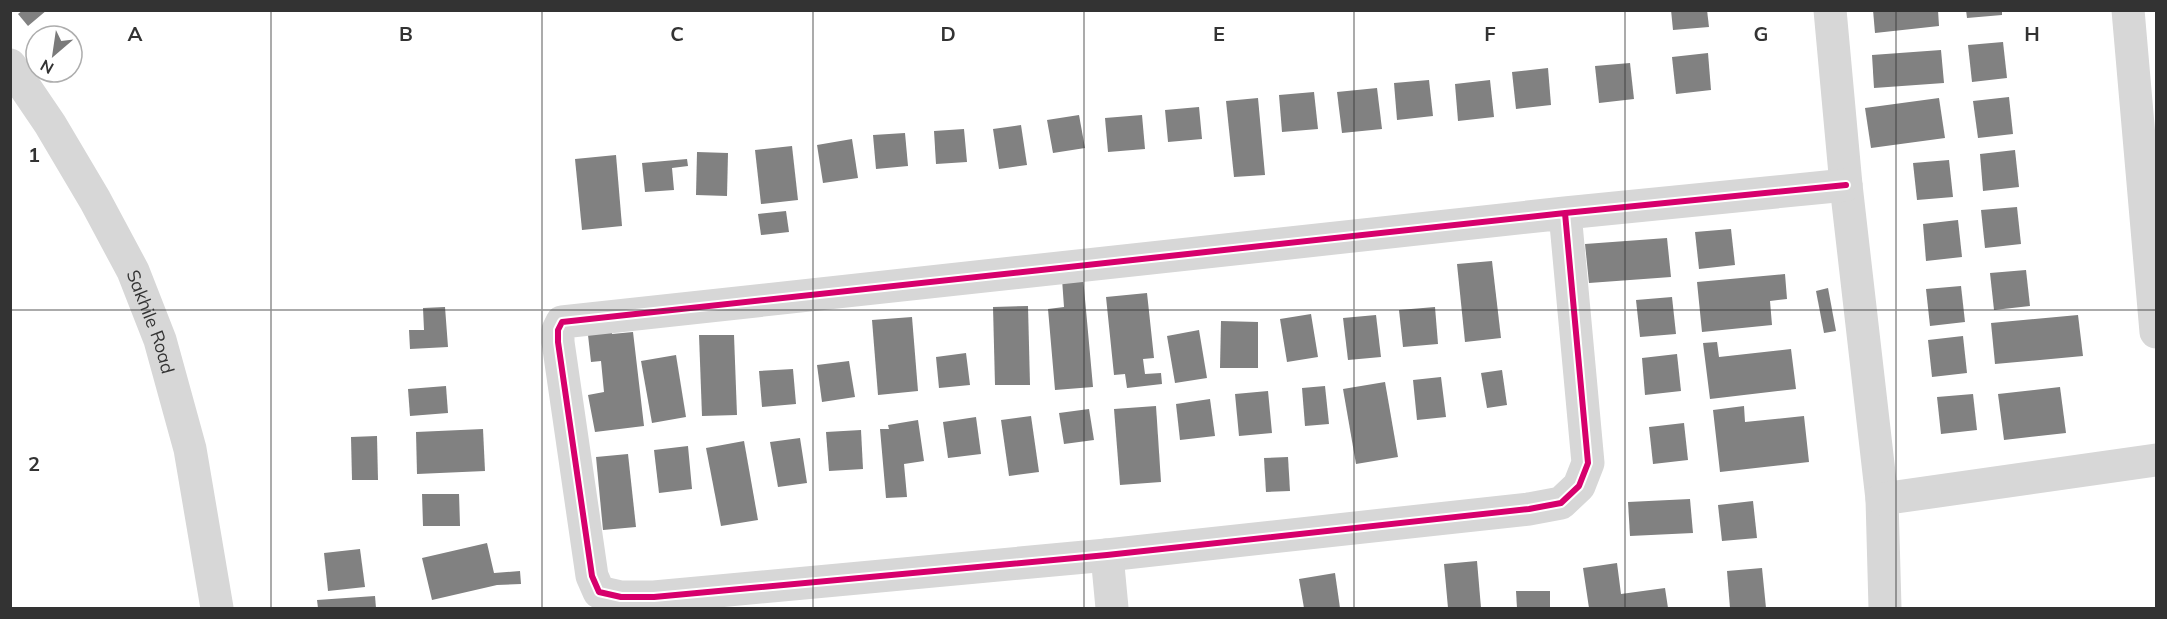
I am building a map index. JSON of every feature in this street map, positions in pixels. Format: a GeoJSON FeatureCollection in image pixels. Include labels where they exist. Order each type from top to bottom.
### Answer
{"type":"FeatureCollection","features":[{"type":"Feature","properties":{"kind":"street"},"geometry":{"type":"LineString","coordinates":[[1830,10],[1846,185],[1882,499],[1885,609]]}},
{"type":"Feature","properties":{"kind":"street"},"geometry":{"type":"LineString","coordinates":[[2128,10],[2157,332]]}},
{"type":"Feature","properties":{"kind":"street","name":"Sakhile Road"},"geometry":{"type":"LineString","coordinates":[[10,65],[50,124],[95,200],[133,271],[160,340],[190,448],[217,609]]}},
{"type":"Feature","properties":{"kind":"street"},"geometry":{"type":"LineString","coordinates":[[1565,213],[1588,463],[1579,486],[1561,503],[1529,509],[1107,555],[654,597],[621,597],[599,592],[592,576],[558,342],[558,330],[562,322],[1565,213],[1846,185]]}},
{"type":"Feature","properties":{"kind":"street"},"geometry":{"type":"LineString","coordinates":[[1882,499],[2157,460]]}},
{"type":"Feature","properties":{"kind":"street"},"geometry":{"type":"LineString","coordinates":[[1107,555],[1112,609]]}},
{"type":"Feature","properties":{"kind":"building"},"geometry":{"type":"Polygon","coordinates":[[[23,10],[47,10],[30,24],[26,24],[18,14],[23,10]]]}},
{"type":"Feature","properties":{"kind":"building"},"geometry":{"type":"Polygon","coordinates":[[[1671,10],[1707,10],[1709,27],[1673,30],[1671,10]]]}},
{"type":"Feature","properties":{"kind":"building"},"geometry":{"type":"Polygon","coordinates":[[[1873,10],[1938,10],[1939,26],[1875,33],[1873,10]]]}},
{"type":"Feature","properties":{"kind":"building"},"geometry":{"type":"Polygon","coordinates":[[[1966,10],[2002,10],[2002,15],[1967,18],[1966,10]]]}},
{"type":"Feature","properties":{"kind":"building"},"geometry":{"type":"Polygon","coordinates":[[[2003,42],[2007,78],[1972,82],[1968,45],[2003,42]]]}},
{"type":"Feature","properties":{"kind":"building"},"geometry":{"type":"Polygon","coordinates":[[[1941,50],[1944,83],[1874,88],[1872,55],[1941,50]]]}},
{"type":"Feature","properties":{"kind":"building"},"geometry":{"type":"Polygon","coordinates":[[[1708,53],[1711,90],[1676,94],[1672,57],[1708,53]]]}},
{"type":"Feature","properties":{"kind":"building"},"geometry":{"type":"Polygon","coordinates":[[[1630,63],[1634,99],[1599,103],[1595,66],[1630,63]]]}},
{"type":"Feature","properties":{"kind":"building"},"geometry":{"type":"Polygon","coordinates":[[[1548,68],[1551,105],[1516,109],[1512,72],[1548,68]]]}},
{"type":"Feature","properties":{"kind":"building"},"geometry":{"type":"Polygon","coordinates":[[[1429,80],[1433,116],[1397,120],[1394,83],[1429,80]]]}},
{"type":"Feature","properties":{"kind":"building"},"geometry":{"type":"Polygon","coordinates":[[[1490,80],[1494,117],[1458,121],[1455,84],[1490,80]]]}},
{"type":"Feature","properties":{"kind":"building"},"geometry":{"type":"Polygon","coordinates":[[[1377,88],[1382,129],[1342,133],[1337,92],[1377,88]]]}},
{"type":"Feature","properties":{"kind":"building"},"geometry":{"type":"Polygon","coordinates":[[[1314,92],[1318,129],[1282,132],[1279,95],[1314,92]]]}},
{"type":"Feature","properties":{"kind":"building"},"geometry":{"type":"Polygon","coordinates":[[[2009,97],[2013,134],[1978,138],[1973,101],[2009,97]]]}},
{"type":"Feature","properties":{"kind":"building"},"geometry":{"type":"Polygon","coordinates":[[[1258,98],[1265,175],[1234,177],[1226,101],[1258,98]]]}},
{"type":"Feature","properties":{"kind":"building"},"geometry":{"type":"Polygon","coordinates":[[[1939,98],[1945,138],[1871,148],[1865,108],[1939,98]]]}},
{"type":"Feature","properties":{"kind":"building"},"geometry":{"type":"Polygon","coordinates":[[[1199,107],[1202,139],[1168,142],[1165,110],[1199,107]]]}},
{"type":"Feature","properties":{"kind":"building"},"geometry":{"type":"Polygon","coordinates":[[[1079,115],[1085,148],[1053,153],[1047,120],[1079,115]]]}},
{"type":"Feature","properties":{"kind":"building"},"geometry":{"type":"Polygon","coordinates":[[[1142,115],[1145,149],[1108,152],[1105,118],[1142,115]]]}},
{"type":"Feature","properties":{"kind":"building"},"geometry":{"type":"Polygon","coordinates":[[[1021,125],[1027,165],[999,169],[993,129],[1021,125]]]}},
{"type":"Feature","properties":{"kind":"building"},"geometry":{"type":"Polygon","coordinates":[[[964,129],[967,162],[936,164],[934,131],[964,129]]]}},
{"type":"Feature","properties":{"kind":"building"},"geometry":{"type":"Polygon","coordinates":[[[905,133],[908,166],[876,169],[873,135],[905,133]]]}},
{"type":"Feature","properties":{"kind":"building"},"geometry":{"type":"Polygon","coordinates":[[[852,139],[858,178],[823,183],[817,145],[852,139]]]}},
{"type":"Feature","properties":{"kind":"building"},"geometry":{"type":"Polygon","coordinates":[[[792,146],[798,200],[761,204],[755,150],[792,146]]]}},
{"type":"Feature","properties":{"kind":"building"},"geometry":{"type":"Polygon","coordinates":[[[2015,150],[2019,187],[1983,191],[1980,154],[2015,150]]]}},
{"type":"Feature","properties":{"kind":"building"},"geometry":{"type":"Polygon","coordinates":[[[697,152],[728,153],[727,196],[696,195],[697,152]]]}},
{"type":"Feature","properties":{"kind":"building"},"geometry":{"type":"Polygon","coordinates":[[[616,155],[622,226],[582,230],[575,159],[616,155]]]}},
{"type":"Feature","properties":{"kind":"building"},"geometry":{"type":"Polygon","coordinates":[[[687,159],[688,166],[672,168],[674,190],[645,192],[642,163],[687,159]]]}},
{"type":"Feature","properties":{"kind":"building"},"geometry":{"type":"Polygon","coordinates":[[[1949,160],[1953,197],[1917,200],[1913,163],[1949,160]]]}},
{"type":"Feature","properties":{"kind":"building"},"geometry":{"type":"Polygon","coordinates":[[[2017,207],[2021,244],[1985,248],[1981,210],[2017,207]]]}},
{"type":"Feature","properties":{"kind":"building"},"geometry":{"type":"Polygon","coordinates":[[[786,211],[789,232],[761,235],[758,214],[786,211]]]}},
{"type":"Feature","properties":{"kind":"building"},"geometry":{"type":"Polygon","coordinates":[[[1958,220],[1962,257],[1926,261],[1923,224],[1958,220]]]}},
{"type":"Feature","properties":{"kind":"building"},"geometry":{"type":"Polygon","coordinates":[[[1731,229],[1735,265],[1699,269],[1695,232],[1731,229]]]}},
{"type":"Feature","properties":{"kind":"building"},"geometry":{"type":"Polygon","coordinates":[[[1667,238],[1671,277],[1589,283],[1585,244],[1667,238]]]}},
{"type":"Feature","properties":{"kind":"building"},"geometry":{"type":"Polygon","coordinates":[[[1492,261],[1501,338],[1465,342],[1457,264],[1492,261]]]}},
{"type":"Feature","properties":{"kind":"building"},"geometry":{"type":"Polygon","coordinates":[[[2026,270],[2030,306],[1994,310],[1990,273],[2026,270]]]}},
{"type":"Feature","properties":{"kind":"building"},"geometry":{"type":"Polygon","coordinates":[[[1785,274],[1787,299],[1770,301],[1772,325],[1702,332],[1697,282],[1785,274]]]}},
{"type":"Feature","properties":{"kind":"building"},"geometry":{"type":"Polygon","coordinates":[[[1083,277],[1093,387],[1055,390],[1048,309],[1064,307],[1062,279],[1083,277]]]}},
{"type":"Feature","properties":{"kind":"building"},"geometry":{"type":"Polygon","coordinates":[[[1961,286],[1965,322],[1930,326],[1926,289],[1961,286]]]}},
{"type":"Feature","properties":{"kind":"building"},"geometry":{"type":"Polygon","coordinates":[[[1828,288],[1836,331],[1824,333],[1816,291],[1828,288]]]}},
{"type":"Feature","properties":{"kind":"building"},"geometry":{"type":"Polygon","coordinates":[[[1147,293],[1154,358],[1143,359],[1145,374],[1161,373],[1162,384],[1127,388],[1125,374],[1114,375],[1106,297],[1147,293]]]}},
{"type":"Feature","properties":{"kind":"building"},"geometry":{"type":"Polygon","coordinates":[[[1672,297],[1676,334],[1640,337],[1636,300],[1672,297]]]}},
{"type":"Feature","properties":{"kind":"building"},"geometry":{"type":"Polygon","coordinates":[[[1028,306],[1030,385],[995,385],[993,307],[1028,306]]]}},
{"type":"Feature","properties":{"kind":"building"},"geometry":{"type":"Polygon","coordinates":[[[445,307],[448,347],[410,349],[409,330],[424,330],[423,308],[445,307]]]}},
{"type":"Feature","properties":{"kind":"building"},"geometry":{"type":"Polygon","coordinates":[[[1435,307],[1438,344],[1403,347],[1399,310],[1435,307]]]}},
{"type":"Feature","properties":{"kind":"building"},"geometry":{"type":"Polygon","coordinates":[[[1311,314],[1318,357],[1287,362],[1280,319],[1311,314]]]}},
{"type":"Feature","properties":{"kind":"building"},"geometry":{"type":"Polygon","coordinates":[[[1376,315],[1381,357],[1348,360],[1343,318],[1376,315]]]}},
{"type":"Feature","properties":{"kind":"building"},"geometry":{"type":"Polygon","coordinates":[[[2078,315],[2083,356],[1995,364],[1991,323],[2078,315]]]}},
{"type":"Feature","properties":{"kind":"building"},"geometry":{"type":"Polygon","coordinates":[[[912,317],[918,391],[878,395],[872,320],[912,317]]]}},
{"type":"Feature","properties":{"kind":"building"},"geometry":{"type":"Polygon","coordinates":[[[1221,321],[1258,322],[1258,368],[1220,368],[1221,321]]]}},
{"type":"Feature","properties":{"kind":"building"},"geometry":{"type":"Polygon","coordinates":[[[1199,330],[1207,378],[1175,383],[1167,336],[1199,330]]]}},
{"type":"Feature","properties":{"kind":"building"},"geometry":{"type":"Polygon","coordinates":[[[612,332],[612,334],[633,332],[644,426],[595,432],[588,395],[604,392],[601,361],[591,362],[588,335],[612,332]]]}},
{"type":"Feature","properties":{"kind":"building"},"geometry":{"type":"Polygon","coordinates":[[[699,335],[734,335],[737,415],[702,416],[699,335]]]}},
{"type":"Feature","properties":{"kind":"building"},"geometry":{"type":"Polygon","coordinates":[[[1963,336],[1967,373],[1932,377],[1928,340],[1963,336]]]}},
{"type":"Feature","properties":{"kind":"building"},"geometry":{"type":"Polygon","coordinates":[[[1717,342],[1719,357],[1791,349],[1796,389],[1710,399],[1703,343],[1717,342]]]}},
{"type":"Feature","properties":{"kind":"building"},"geometry":{"type":"Polygon","coordinates":[[[966,353],[970,385],[939,388],[936,357],[966,353]]]}},
{"type":"Feature","properties":{"kind":"building"},"geometry":{"type":"Polygon","coordinates":[[[1677,354],[1681,391],[1645,395],[1642,358],[1677,354]]]}},
{"type":"Feature","properties":{"kind":"building"},"geometry":{"type":"Polygon","coordinates":[[[676,355],[686,417],[652,423],[641,361],[676,355]]]}},
{"type":"Feature","properties":{"kind":"building"},"geometry":{"type":"Polygon","coordinates":[[[849,361],[855,397],[822,402],[817,365],[849,361]]]}},
{"type":"Feature","properties":{"kind":"building"},"geometry":{"type":"Polygon","coordinates":[[[793,369],[796,404],[762,407],[759,371],[793,369]]]}},
{"type":"Feature","properties":{"kind":"building"},"geometry":{"type":"Polygon","coordinates":[[[1502,370],[1507,405],[1487,408],[1481,373],[1502,370]]]}},
{"type":"Feature","properties":{"kind":"building"},"geometry":{"type":"Polygon","coordinates":[[[1441,377],[1446,417],[1417,420],[1413,380],[1441,377]]]}},
{"type":"Feature","properties":{"kind":"building"},"geometry":{"type":"Polygon","coordinates":[[[1385,382],[1398,457],[1356,464],[1343,389],[1385,382]]]}},
{"type":"Feature","properties":{"kind":"building"},"geometry":{"type":"Polygon","coordinates":[[[446,386],[448,413],[410,416],[408,389],[446,386]]]}},
{"type":"Feature","properties":{"kind":"building"},"geometry":{"type":"Polygon","coordinates":[[[1325,386],[1329,424],[1305,426],[1302,388],[1325,386]]]}},
{"type":"Feature","properties":{"kind":"building"},"geometry":{"type":"Polygon","coordinates":[[[2060,387],[2066,433],[2004,440],[1998,394],[2060,387]]]}},
{"type":"Feature","properties":{"kind":"building"},"geometry":{"type":"Polygon","coordinates":[[[1268,391],[1272,433],[1239,436],[1235,394],[1268,391]]]}},
{"type":"Feature","properties":{"kind":"building"},"geometry":{"type":"Polygon","coordinates":[[[1973,394],[1977,430],[1941,434],[1937,397],[1973,394]]]}},
{"type":"Feature","properties":{"kind":"building"},"geometry":{"type":"Polygon","coordinates":[[[1210,399],[1215,436],[1180,440],[1176,404],[1210,399]]]}},
{"type":"Feature","properties":{"kind":"building"},"geometry":{"type":"Polygon","coordinates":[[[1156,406],[1161,482],[1120,485],[1114,409],[1156,406]]]}},
{"type":"Feature","properties":{"kind":"building"},"geometry":{"type":"Polygon","coordinates":[[[1744,406],[1745,422],[1804,416],[1809,462],[1720,472],[1713,410],[1744,406]]]}},
{"type":"Feature","properties":{"kind":"building"},"geometry":{"type":"Polygon","coordinates":[[[1089,409],[1094,440],[1064,444],[1059,413],[1089,409]]]}},
{"type":"Feature","properties":{"kind":"building"},"geometry":{"type":"Polygon","coordinates":[[[1031,416],[1039,472],[1009,476],[1001,420],[1031,416]]]}},
{"type":"Feature","properties":{"kind":"building"},"geometry":{"type":"Polygon","coordinates":[[[976,417],[981,454],[948,458],[943,422],[976,417]]]}},
{"type":"Feature","properties":{"kind":"building"},"geometry":{"type":"Polygon","coordinates":[[[918,420],[924,461],[904,464],[907,497],[886,498],[880,429],[889,429],[888,425],[918,420]]]}},
{"type":"Feature","properties":{"kind":"building"},"geometry":{"type":"Polygon","coordinates":[[[1684,423],[1688,460],[1653,464],[1649,427],[1684,423]]]}},
{"type":"Feature","properties":{"kind":"building"},"geometry":{"type":"Polygon","coordinates":[[[483,429],[485,471],[417,474],[416,432],[483,429]]]}},
{"type":"Feature","properties":{"kind":"building"},"geometry":{"type":"Polygon","coordinates":[[[861,430],[863,469],[829,471],[826,432],[861,430]]]}},
{"type":"Feature","properties":{"kind":"building"},"geometry":{"type":"Polygon","coordinates":[[[377,436],[378,480],[352,480],[351,437],[377,436]]]}},
{"type":"Feature","properties":{"kind":"building"},"geometry":{"type":"Polygon","coordinates":[[[800,438],[807,483],[778,487],[770,442],[800,438]]]}},
{"type":"Feature","properties":{"kind":"building"},"geometry":{"type":"Polygon","coordinates":[[[744,441],[758,520],[721,526],[706,448],[744,441]]]}},
{"type":"Feature","properties":{"kind":"building"},"geometry":{"type":"Polygon","coordinates":[[[688,446],[692,489],[659,493],[654,450],[688,446]]]}},
{"type":"Feature","properties":{"kind":"building"},"geometry":{"type":"Polygon","coordinates":[[[628,454],[636,527],[603,530],[596,457],[628,454]]]}},
{"type":"Feature","properties":{"kind":"building"},"geometry":{"type":"Polygon","coordinates":[[[1288,457],[1290,491],[1266,492],[1264,458],[1288,457]]]}},
{"type":"Feature","properties":{"kind":"building"},"geometry":{"type":"Polygon","coordinates":[[[422,494],[459,494],[460,526],[423,526],[422,494]]]}},
{"type":"Feature","properties":{"kind":"building"},"geometry":{"type":"Polygon","coordinates":[[[1690,499],[1693,533],[1630,536],[1628,502],[1690,499]]]}},
{"type":"Feature","properties":{"kind":"building"},"geometry":{"type":"Polygon","coordinates":[[[1753,501],[1757,538],[1722,541],[1718,505],[1753,501]]]}},
{"type":"Feature","properties":{"kind":"building"},"geometry":{"type":"Polygon","coordinates":[[[487,543],[494,573],[520,571],[521,584],[497,585],[432,600],[422,558],[487,543]]]}},
{"type":"Feature","properties":{"kind":"building"},"geometry":{"type":"Polygon","coordinates":[[[360,549],[365,587],[328,591],[324,553],[360,549]]]}},
{"type":"Feature","properties":{"kind":"building"},"geometry":{"type":"Polygon","coordinates":[[[1477,561],[1481,608],[1448,608],[1444,564],[1477,561]]]}},
{"type":"Feature","properties":{"kind":"building"},"geometry":{"type":"Polygon","coordinates":[[[1617,563],[1621,594],[1665,588],[1668,608],[1589,608],[1583,568],[1617,563]]]}},
{"type":"Feature","properties":{"kind":"building"},"geometry":{"type":"Polygon","coordinates":[[[1762,568],[1766,608],[1730,608],[1727,571],[1762,568]]]}},
{"type":"Feature","properties":{"kind":"building"},"geometry":{"type":"Polygon","coordinates":[[[1335,573],[1340,608],[1304,608],[1299,579],[1335,573]]]}},
{"type":"Feature","properties":{"kind":"building"},"geometry":{"type":"Polygon","coordinates":[[[1516,591],[1550,591],[1550,608],[1517,608],[1516,591]]]}},
{"type":"Feature","properties":{"kind":"building"},"geometry":{"type":"Polygon","coordinates":[[[375,596],[376,608],[318,608],[317,600],[375,596]]]}},
{"type":"Feature","properties":{"kind":"cycle path"},"geometry":{"type":"LineString","coordinates":[[1565,213],[1588,463],[1579,486],[1561,503],[1529,509],[1107,555],[654,597],[621,597],[599,592],[592,576],[558,342],[558,330],[562,322],[1565,213],[1846,185]]}}]}
